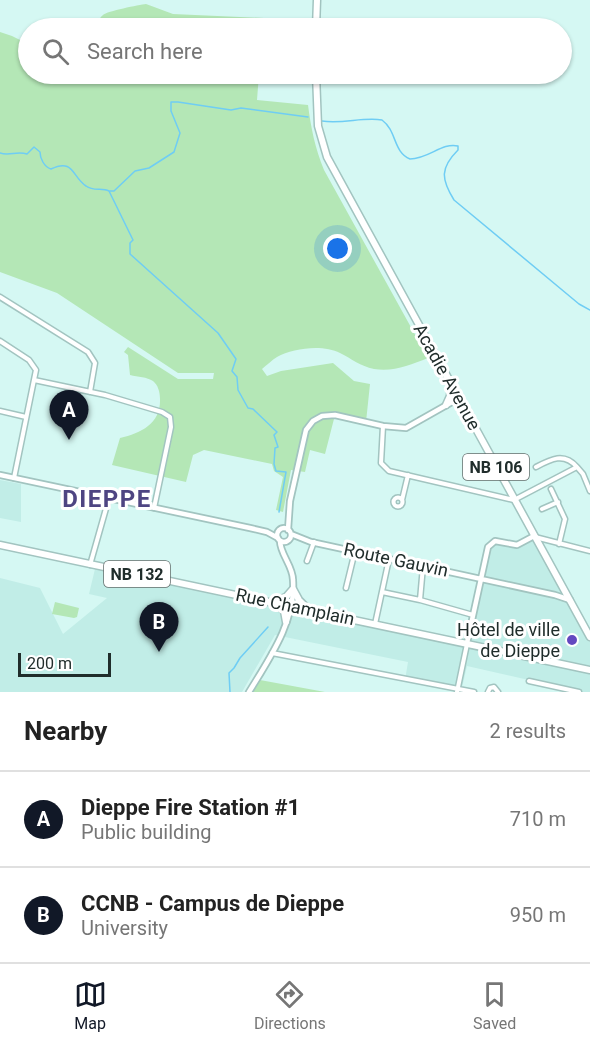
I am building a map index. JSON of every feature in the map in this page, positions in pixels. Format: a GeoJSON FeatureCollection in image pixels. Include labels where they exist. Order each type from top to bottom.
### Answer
{"type":"FeatureCollection","features":[{"type":"Feature","properties":{"kind":"main road"},"geometry":{"type":"LineString","coordinates":[[316,18],[317,0]]}},
{"type":"Feature","properties":{"kind":"main road","name":"Acadie Avenue"},"geometry":{"type":"LineString","coordinates":[[316,84],[321,140],[327,157],[590,637]]}},
{"type":"Feature","properties":{"kind":"main road"},"geometry":{"type":"LineString","coordinates":[[446,405],[450,396],[451,383]]}},
{"type":"Feature","properties":{"kind":"main road","name":"Rue Champlain"},"geometry":{"type":"LineString","coordinates":[[0,545],[590,669]]}},
{"type":"Feature","properties":{"kind":"main road"},"geometry":{"type":"LineString","coordinates":[[286,622],[284,611],[274,602],[286,597],[293,589],[303,605],[312,610]]}},
{"type":"Feature","properties":{"kind":"street"},"geometry":{"type":"LineString","coordinates":[[0,297],[88,352],[95,363],[90,392]]}},
{"type":"Feature","properties":{"kind":"street"},"geometry":{"type":"LineString","coordinates":[[0,341],[34,364],[36,370],[14,478]]}},
{"type":"Feature","properties":{"kind":"street"},"geometry":{"type":"LineString","coordinates":[[34,380],[134,402],[170,417],[171,427],[154,508]]}},
{"type":"Feature","properties":{"kind":"street"},"geometry":{"type":"LineString","coordinates":[[283,552],[289,532],[288,516],[306,430],[313,422],[322,416],[335,415],[383,426],[406,428],[459,398]]}},
{"type":"Feature","properties":{"kind":"street"},"geometry":{"type":"LineString","coordinates":[[0,411],[26,417]]}},
{"type":"Feature","properties":{"kind":"street"},"geometry":{"type":"LineString","coordinates":[[383,426],[381,463],[389,471],[514,500],[577,467]]}},
{"type":"Feature","properties":{"kind":"street"},"geometry":{"type":"LineString","coordinates":[[536,467],[551,459],[570,460],[583,474],[590,491]]}},
{"type":"Feature","properties":{"kind":"street"},"geometry":{"type":"LineString","coordinates":[[583,474],[590,478]]}},
{"type":"Feature","properties":{"kind":"street"},"geometry":{"type":"LineString","coordinates":[[0,475],[267,532],[279,539]]}},
{"type":"Feature","properties":{"kind":"street"},"geometry":{"type":"LineString","coordinates":[[402,501],[408,476]]}},
{"type":"Feature","properties":{"kind":"street"},"geometry":{"type":"LineString","coordinates":[[551,489],[566,519],[559,544]]}},
{"type":"Feature","properties":{"kind":"street"},"geometry":{"type":"LineString","coordinates":[[503,496],[509,490]]}},
{"type":"Feature","properties":{"kind":"street"},"geometry":{"type":"LineString","coordinates":[[90,565],[109,498]]}},
{"type":"Feature","properties":{"kind":"street"},"geometry":{"type":"LineString","coordinates":[[542,509],[558,501]]}},
{"type":"Feature","properties":{"kind":"street"},"geometry":{"type":"LineString","coordinates":[[249,692],[272,654],[286,622],[290,606],[293,589],[292,572],[279,539],[280,530],[288,516]]}},
{"type":"Feature","properties":{"kind":"street"},"geometry":{"type":"LineString","coordinates":[[267,532],[280,530]]}},
{"type":"Feature","properties":{"kind":"street","name":"Route Gauvin"},"geometry":{"type":"LineString","coordinates":[[280,530],[312,542]]}},
{"type":"Feature","properties":{"kind":"street"},"geometry":{"type":"LineString","coordinates":[[457,690],[490,543],[500,541],[517,545],[534,537],[590,551]]}},
{"type":"Feature","properties":{"kind":"street","name":"Route Gauvin"},"geometry":{"type":"LineString","coordinates":[[279,539],[312,542],[355,551],[570,600]]}},
{"type":"Feature","properties":{"kind":"street"},"geometry":{"type":"LineString","coordinates":[[307,561],[312,542]]}},
{"type":"Feature","properties":{"kind":"street"},"geometry":{"type":"LineString","coordinates":[[542,551],[549,542]]}},
{"type":"Feature","properties":{"kind":"street"},"geometry":{"type":"LineString","coordinates":[[346,588],[355,551]]}},
{"type":"Feature","properties":{"kind":"street"},"geometry":{"type":"LineString","coordinates":[[375,624],[389,559]]}},
{"type":"Feature","properties":{"kind":"street"},"geometry":{"type":"LineString","coordinates":[[420,600],[423,566]]}},
{"type":"Feature","properties":{"kind":"street"},"geometry":{"type":"LineString","coordinates":[[555,595],[562,586]]}},
{"type":"Feature","properties":{"kind":"street"},"geometry":{"type":"LineString","coordinates":[[382,592],[473,615]]}},
{"type":"Feature","properties":{"kind":"street"},"geometry":{"type":"LineString","coordinates":[[272,654],[474,692]]}},
{"type":"Feature","properties":{"kind":"street"},"geometry":{"type":"LineString","coordinates":[[529,681],[579,692]]}},
{"type":"Feature","properties":{"kind":"street"},"geometry":{"type":"LineString","coordinates":[[488,692],[494,687],[498,692]]}},
{"type":"Feature","properties":{"kind":"shaded area"},"geometry":{"type":"Polygon","coordinates":[[[0,480],[21,484],[21,522],[0,518],[0,480]]]}},
{"type":"Feature","properties":{"kind":"shaded area"},"geometry":{"type":"Polygon","coordinates":[[[534,536],[590,637],[590,692],[581,692],[467,666],[461,692],[405,680],[408,662],[275,635],[242,692],[0,692],[0,578],[40,588],[63,634],[107,598],[89,594],[95,569],[274,602],[466,643],[487,549],[495,541],[513,545],[534,536]]]}},
{"type":"Feature","properties":{"kind":"green space"},"geometry":{"type":"Polygon","coordinates":[[[146,4],[173,14],[264,18],[100,18],[106,13],[146,4]]]}},
{"type":"Feature","properties":{"kind":"green space"},"geometry":{"type":"Polygon","coordinates":[[[0,32],[18,39],[18,84],[258,84],[257,100],[308,105],[314,138],[324,170],[428,358],[402,367],[381,370],[364,366],[333,350],[308,348],[275,358],[262,369],[267,376],[281,371],[333,363],[354,381],[370,384],[366,422],[335,415],[325,454],[310,450],[305,472],[291,470],[283,512],[276,510],[283,477],[274,471],[272,464],[204,450],[193,455],[186,482],[112,465],[120,438],[149,426],[154,421],[159,407],[160,394],[155,383],[130,375],[128,355],[124,352],[128,347],[178,379],[213,379],[214,373],[178,373],[57,293],[0,272],[0,32]]]}},
{"type":"Feature","properties":{"kind":"green space"},"geometry":{"type":"Polygon","coordinates":[[[55,602],[79,608],[77,617],[52,614],[55,602]]]}},
{"type":"Feature","properties":{"kind":"green space"},"geometry":{"type":"Polygon","coordinates":[[[260,680],[325,692],[253,692],[260,680]]]}},
{"type":"Feature","properties":{"kind":"waterway"},"geometry":{"type":"LineString","coordinates":[[110,191],[114,191],[135,171],[149,168],[174,152],[180,133],[171,111],[171,102],[308,117]]}},
{"type":"Feature","properties":{"kind":"waterway"},"geometry":{"type":"LineString","coordinates":[[322,121],[382,120],[401,152],[410,159],[446,146],[458,146],[444,174],[454,200],[579,304],[590,310]]}},
{"type":"Feature","properties":{"kind":"waterway"},"geometry":{"type":"LineString","coordinates":[[0,153],[27,154],[34,147],[40,152],[43,162],[49,168],[68,167],[89,188],[109,191],[133,240],[130,243],[130,254],[218,333],[236,359],[232,371],[237,377],[238,390],[248,408],[253,409],[277,432],[274,435],[278,447],[275,448],[274,464],[276,471],[286,472],[279,512]]}},
{"type":"Feature","properties":{"kind":"waterway"},"geometry":{"type":"LineString","coordinates":[[230,692],[229,673],[268,627]]}},
{"type":"Feature","properties":{"kind":"place","name":"Dieppe Fire Station #1"},"geometry":{"type":"Point","coordinates":[69,440]}},
{"type":"Feature","properties":{"kind":"place","name":"Hôtel de ville de Dieppe"},"geometry":{"type":"Point","coordinates":[572,640]}},
{"type":"Feature","properties":{"kind":"place","name":"CCNB - Campus de Dieppe"},"geometry":{"type":"Point","coordinates":[159,652]}},
{"type":"Feature","properties":{"kind":"district","name":"DIEPPE"},"geometry":{"type":"Point","coordinates":[107,499]}}]}
